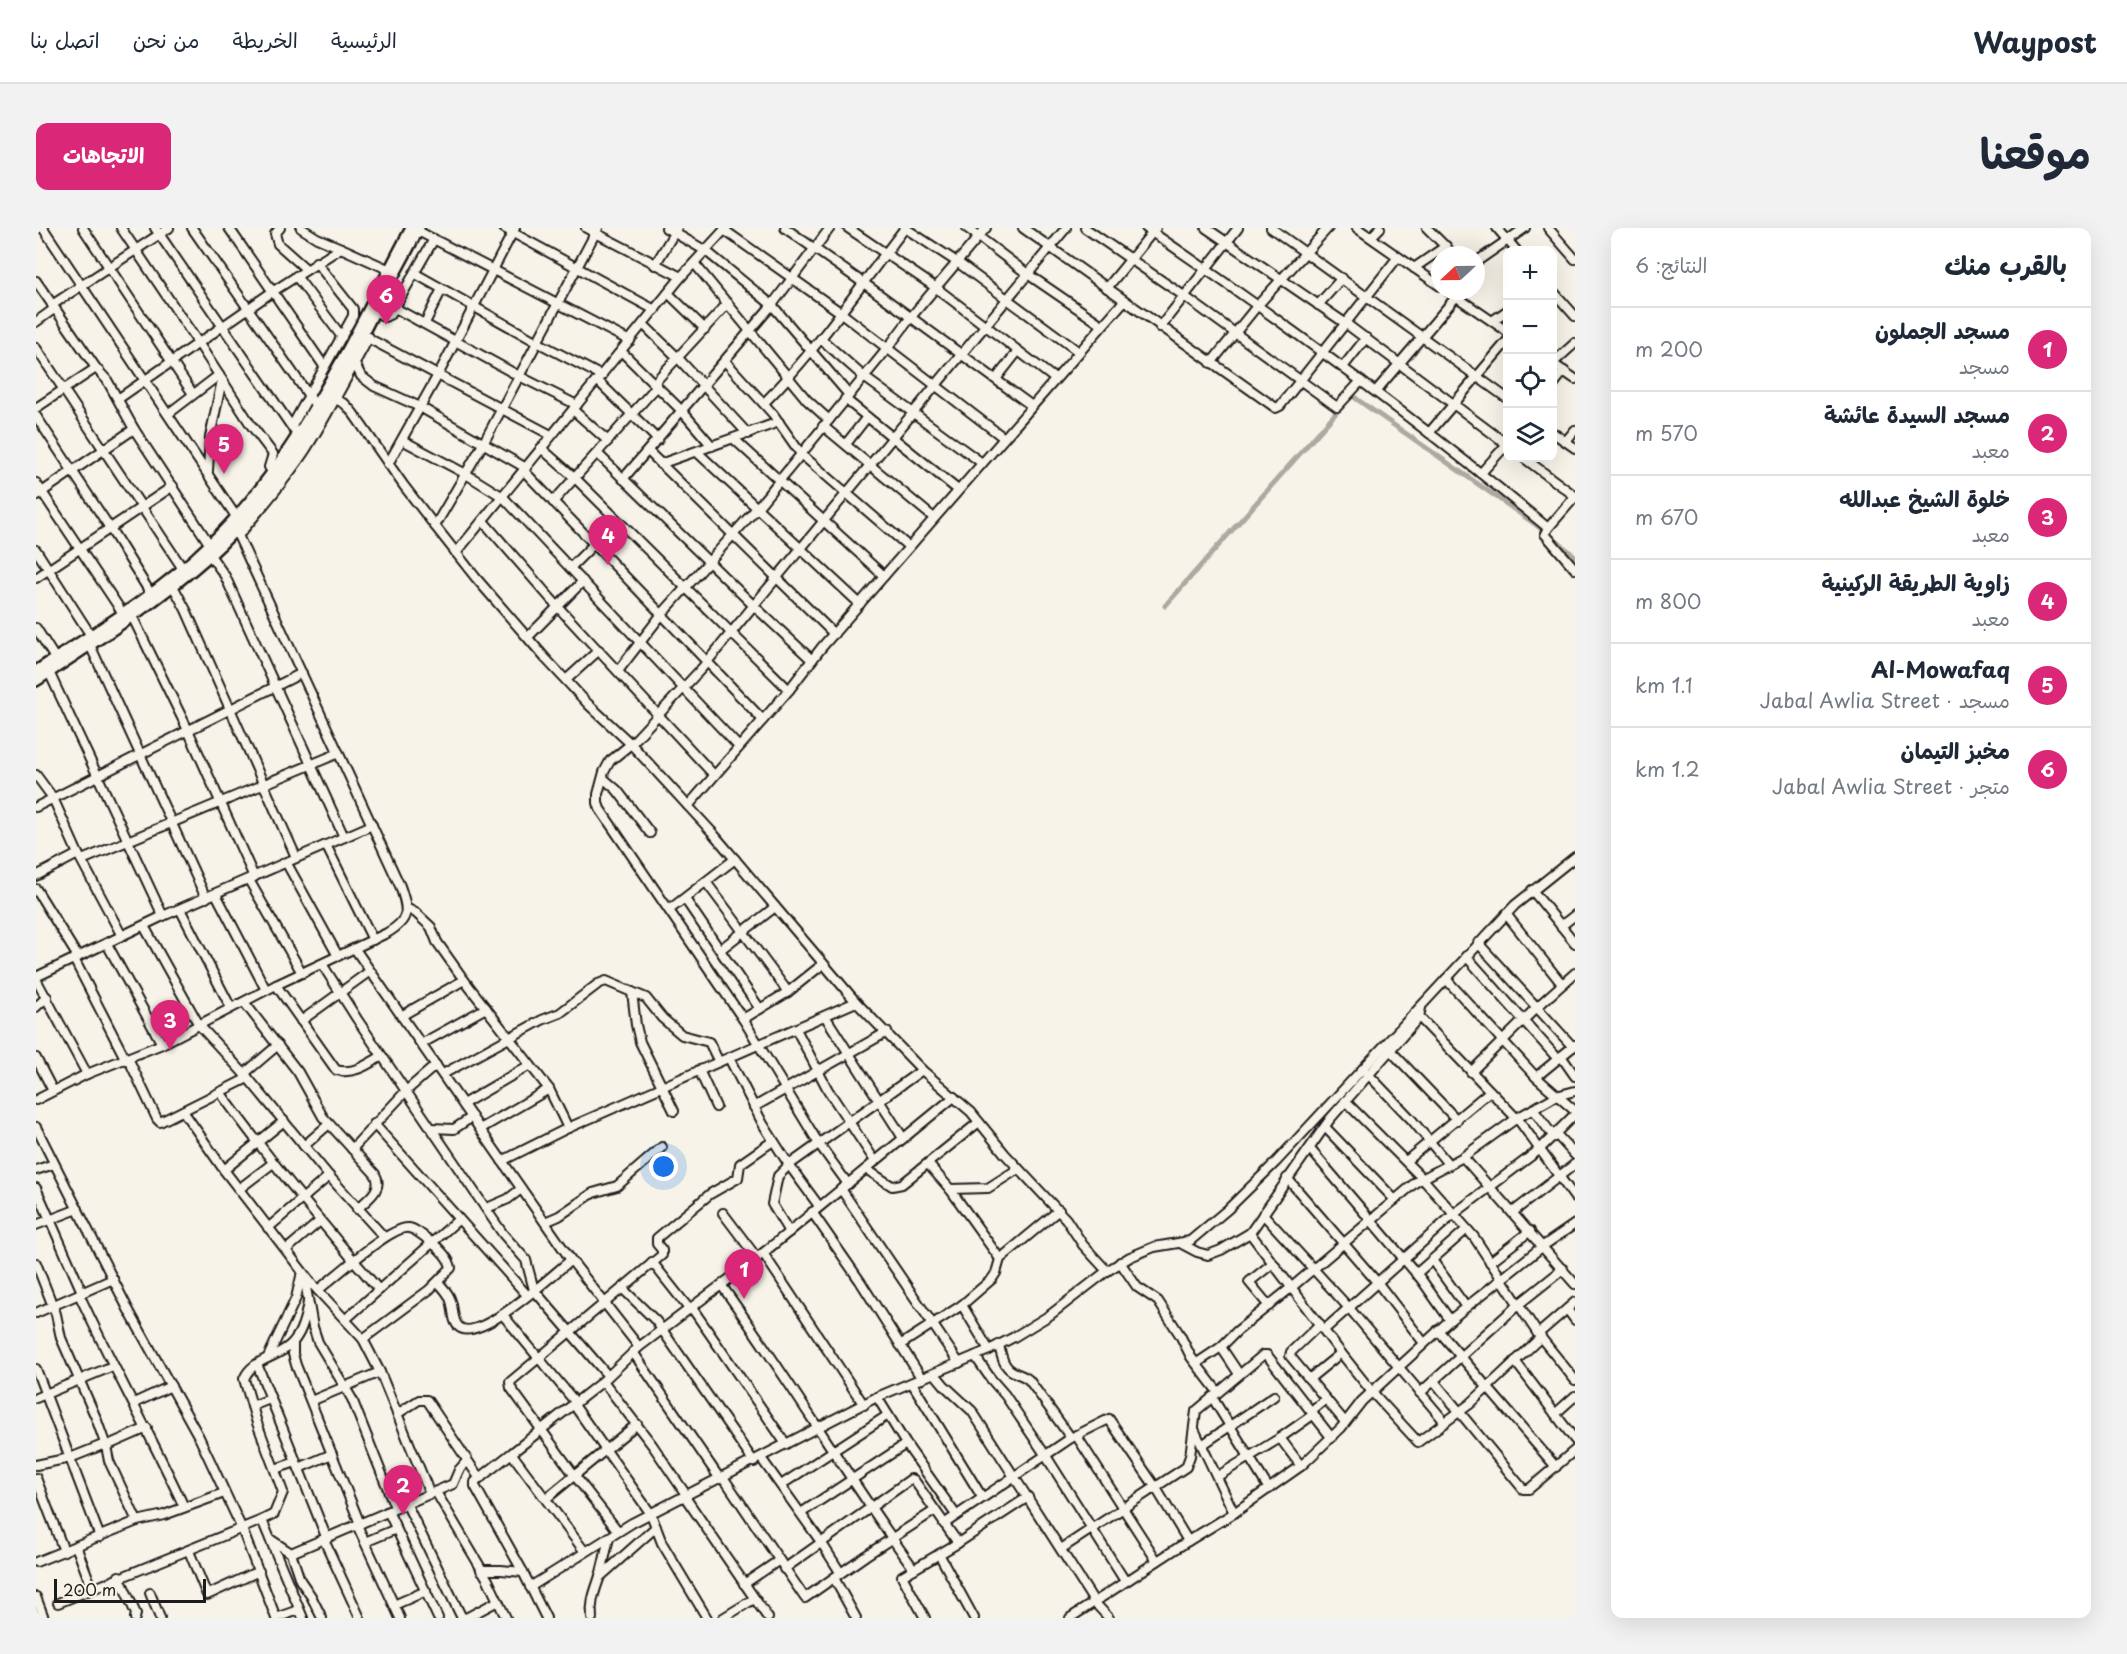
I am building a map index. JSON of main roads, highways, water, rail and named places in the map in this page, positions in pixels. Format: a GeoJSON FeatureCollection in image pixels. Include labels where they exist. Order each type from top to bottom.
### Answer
{"type":"FeatureCollection","features":[{"type":"Feature","properties":{"kind":"main road"},"geometry":{"type":"LineString","coordinates":[[237,526],[298,436],[390,270],[416,229]]}},
{"type":"Feature","properties":{"kind":"main road"},"geometry":{"type":"LineString","coordinates":[[36,670],[57,662],[132,616],[173,586],[237,526],[287,465],[333,397],[366,336],[375,311],[416,229]]}},
{"type":"Feature","properties":{"kind":"main road"},"geometry":{"type":"LineString","coordinates":[[90,640],[122,612],[151,594],[210,550]]}},
{"type":"Feature","properties":{"kind":"main road"},"geometry":{"type":"LineString","coordinates":[[36,681],[50,672],[57,662]]}},
{"type":"Feature","properties":{"kind":"waterway"},"geometry":{"type":"LineString","coordinates":[[1348,399],[1352,395],[1535,524],[1575,556]]}},
{"type":"Feature","properties":{"kind":"waterway"},"geometry":{"type":"LineString","coordinates":[[1165,606],[1342,406]]}},
{"type":"Feature","properties":{"kind":"place","name":"مخبز التيمان"},"geometry":{"type":"Point","coordinates":[386,325]}},
{"type":"Feature","properties":{"kind":"place","name":"Al-Mowafaq"},"geometry":{"type":"Point","coordinates":[224,474]}},
{"type":"Feature","properties":{"kind":"place","name":"زاوية الطريقة الركينية"},"geometry":{"type":"Point","coordinates":[608,565]}},
{"type":"Feature","properties":{"kind":"place","name":"خلوة الشيخ عبدالله"},"geometry":{"type":"Point","coordinates":[170,1050]}},
{"type":"Feature","properties":{"kind":"place","name":"مسجد الجملون"},"geometry":{"type":"Point","coordinates":[744,1299]}},
{"type":"Feature","properties":{"kind":"place","name":"مسجد السيدة عائشة"},"geometry":{"type":"Point","coordinates":[403,1515]}}]}
